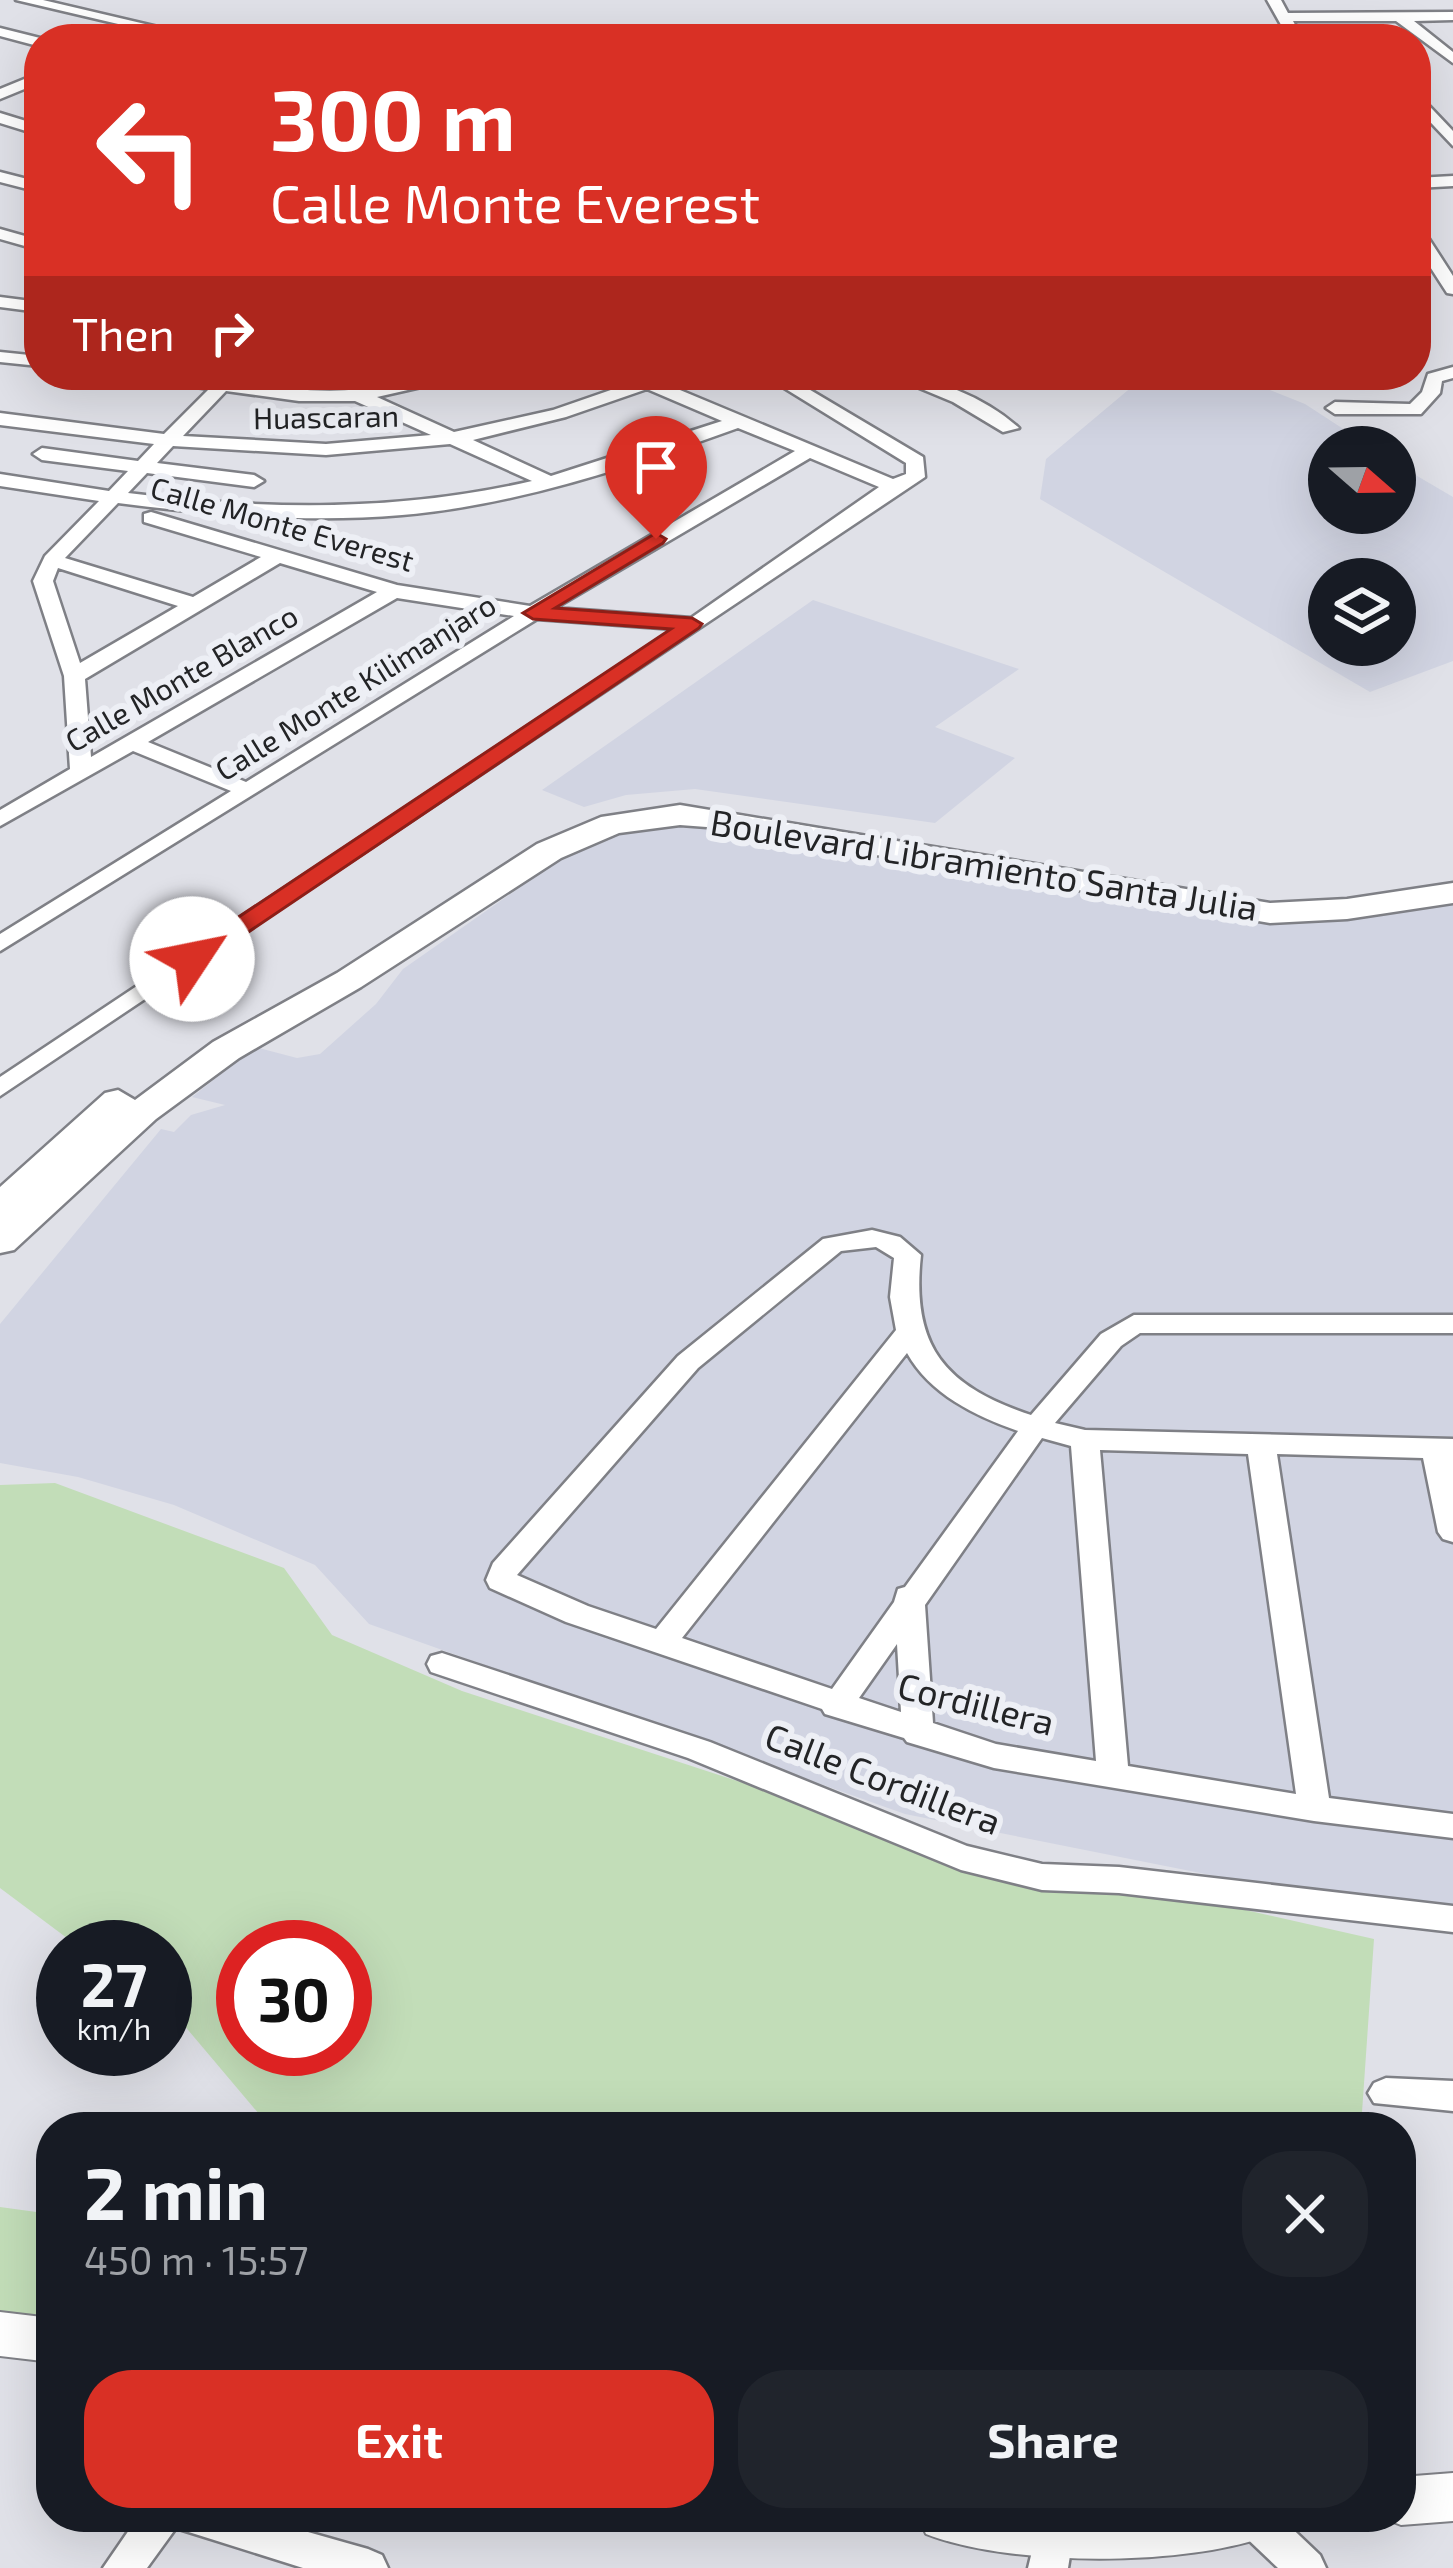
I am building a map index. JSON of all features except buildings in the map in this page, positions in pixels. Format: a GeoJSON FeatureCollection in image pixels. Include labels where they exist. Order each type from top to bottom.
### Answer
{"type":"FeatureCollection","features":[{"type":"Feature","properties":{"kind":"main road","name":"Boulevard Libramiento Santa Julia"},"geometry":{"type":"LineString","coordinates":[[0,1209],[70,1138],[202,1042],[524,844],[571,819],[610,806],[657,801],[726,806],[1274,894],[1453,873]]}},
{"type":"Feature","properties":{"kind":"main road","name":"Boulevard Libramiento Santa Julia"},"geometry":{"type":"LineString","coordinates":[[0,1241],[130,1121],[226,1050],[404,946],[549,851],[612,824],[680,815],[720,818],[1270,913],[1347,909],[1453,893]]}},
{"type":"Feature","properties":{"kind":"main road"},"geometry":{"type":"LineString","coordinates":[[0,2334],[36,2338]]}},
{"type":"Feature","properties":{"kind":"main road"},"geometry":{"type":"LineString","coordinates":[[1416,2499],[1453,2497]]}},
{"type":"Feature","properties":{"kind":"main road"},"geometry":{"type":"LineString","coordinates":[[994,2532],[1051,2549],[1183,2532]]}},
{"type":"Feature","properties":{"kind":"street"},"geometry":{"type":"LineString","coordinates":[[23,0],[133,24]]}},
{"type":"Feature","properties":{"kind":"street"},"geometry":{"type":"LineString","coordinates":[[1274,0],[1286,24]]}},
{"type":"Feature","properties":{"kind":"street"},"geometry":{"type":"LineString","coordinates":[[1282,17],[1453,16]]}},
{"type":"Feature","properties":{"kind":"street"},"geometry":{"type":"LineString","coordinates":[[1310,17],[1318,24]]}},
{"type":"Feature","properties":{"kind":"street"},"geometry":{"type":"LineString","coordinates":[[1400,17],[1409,24]]}},
{"type":"Feature","properties":{"kind":"street"},"geometry":{"type":"LineString","coordinates":[[1431,115],[1453,141]]}},
{"type":"Feature","properties":{"kind":"street"},"geometry":{"type":"LineString","coordinates":[[1431,255],[1453,289]]}},
{"type":"Feature","properties":{"kind":"street"},"geometry":{"type":"LineString","coordinates":[[1335,408],[1414,410],[1431,393],[1434,378],[1452,372]]}},
{"type":"Feature","properties":{"kind":"street"},"geometry":{"type":"LineString","coordinates":[[81,772],[74,676],[44,593],[52,560],[215,390]]}},
{"type":"Feature","properties":{"kind":"street"},"geometry":{"type":"LineString","coordinates":[[271,390],[299,396],[382,390]]}},
{"type":"Feature","properties":{"kind":"street","name":"Huascaran"},"geometry":{"type":"LineString","coordinates":[[0,419],[165,442],[291,453],[460,441],[568,412],[627,390]]}},
{"type":"Feature","properties":{"kind":"street"},"geometry":{"type":"LineString","coordinates":[[662,390],[892,485]]}},
{"type":"Feature","properties":{"kind":"street"},"geometry":{"type":"LineString","coordinates":[[0,1088],[855,518],[892,485],[915,477],[916,461],[797,390]]}},
{"type":"Feature","properties":{"kind":"street"},"geometry":{"type":"LineString","coordinates":[[937,390],[1010,428]]}},
{"type":"Feature","properties":{"kind":"street"},"geometry":{"type":"LineString","coordinates":[[358,395],[547,482]]}},
{"type":"Feature","properties":{"kind":"street"},"geometry":{"type":"LineString","coordinates":[[108,503],[301,512],[461,502],[547,482],[736,422]]}},
{"type":"Feature","properties":{"kind":"street","name":"Calle Monte Kilimanjaro"},"geometry":{"type":"LineString","coordinates":[[0,944],[533,613],[808,451]]}},
{"type":"Feature","properties":{"kind":"street"},"geometry":{"type":"LineString","coordinates":[[42,454],[139,470],[254,481]]}},
{"type":"Feature","properties":{"kind":"street","name":"Calle Monte Everest"},"geometry":{"type":"LineString","coordinates":[[0,480],[180,523],[394,591],[533,613],[692,624]]}},
{"type":"Feature","properties":{"kind":"street","name":"Calle Monte Everest"},"geometry":{"type":"LineString","coordinates":[[0,493],[108,503]]}},
{"type":"Feature","properties":{"kind":"street"},"geometry":{"type":"LineString","coordinates":[[74,676],[190,603],[279,555]]}},
{"type":"Feature","properties":{"kind":"street"},"geometry":{"type":"LineString","coordinates":[[52,560],[190,603]]}},
{"type":"Feature","properties":{"kind":"street","name":"Calle Monte Blanco"},"geometry":{"type":"LineString","coordinates":[[0,820],[394,591]]}},
{"type":"Feature","properties":{"kind":"street"},"geometry":{"type":"LineString","coordinates":[[131,743],[248,790]]}},
{"type":"Feature","properties":{"kind":"street","name":"Cordillera"},"geometry":{"type":"LineString","coordinates":[[906,1336],[900,1286],[908,1255],[898,1245],[869,1237],[832,1245],[688,1362],[501,1580],[662,1644],[994,1756],[1313,1809],[1453,1826]]}},
{"type":"Feature","properties":{"kind":"street"},"geometry":{"type":"LineString","coordinates":[[836,1706],[909,1597],[1034,1428],[1111,1340],[1134,1324],[1453,1324]]}},
{"type":"Feature","properties":{"kind":"street"},"geometry":{"type":"LineString","coordinates":[[662,1644],[906,1336],[973,1402],[1034,1428],[1085,1440],[1444,1449],[1453,1532]]}},
{"type":"Feature","properties":{"kind":"street"},"geometry":{"type":"LineString","coordinates":[[1085,1440],[1112,1773]]}},
{"type":"Feature","properties":{"kind":"street"},"geometry":{"type":"LineString","coordinates":[[1261,1444],[1313,1809]]}},
{"type":"Feature","properties":{"kind":"street"},"geometry":{"type":"LineString","coordinates":[[909,1597],[918,1734]]}},
{"type":"Feature","properties":{"kind":"street","name":"Calle Cordillera"},"geometry":{"type":"LineString","coordinates":[[442,1664],[719,1757],[961,1857],[1042,1876],[1119,1880],[1453,1919]]}},
{"type":"Feature","properties":{"kind":"street"},"geometry":{"type":"LineString","coordinates":[[1386,2092],[1453,2096]]}},
{"type":"Feature","properties":{"kind":"street"},"geometry":{"type":"LineString","coordinates":[[123,2568],[151,2532]]}},
{"type":"Feature","properties":{"kind":"street"},"geometry":{"type":"LineString","coordinates":[[243,2532],[368,2568]]}},
{"type":"Feature","properties":{"kind":"street"},"geometry":{"type":"LineString","coordinates":[[1269,2532],[1306,2568]]}},
{"type":"Feature","properties":{"kind":"shaded area"},"geometry":{"type":"Polygon","coordinates":[[[1128,390],[1270,390],[1305,404],[1339,426],[1308,426],[1308,534],[1416,534],[1416,475],[1453,497],[1453,661],[1370,692],[1326,666],[1416,666],[1416,558],[1308,558],[1308,656],[1040,499],[1046,459],[1128,390]]]}},
{"type":"Feature","properties":{"kind":"shaded area"},"geometry":{"type":"Polygon","coordinates":[[[813,600],[1019,669],[935,727],[1015,758],[935,823],[695,789],[626,795],[584,807],[542,790],[813,600]]]}},
{"type":"Feature","properties":{"kind":"shaded area"},"geometry":{"type":"Polygon","coordinates":[[[680,823],[1224,915],[1453,898],[1453,1913],[1371,1907],[905,1814],[369,1624],[315,1565],[174,1505],[78,1477],[0,1463],[0,1324],[161,1129],[174,1132],[191,1115],[225,1105],[192,1097],[255,1047],[297,1058],[320,1054],[376,1004],[403,969],[569,853],[624,830],[680,823]]]}},
{"type":"Feature","properties":{"kind":"green space"},"geometry":{"type":"Polygon","coordinates":[[[55,1483],[284,1568],[332,1635],[462,1691],[878,1827],[1374,1939],[1362,2112],[257,2112],[227,2076],[372,2076],[372,1920],[216,1920],[216,2063],[192,2035],[192,1920],[43,1920],[0,1888],[0,1485],[55,1483]]]}},
{"type":"Feature","properties":{"kind":"green space"},"geometry":{"type":"Polygon","coordinates":[[[0,2207],[36,2212],[36,2318],[0,2314],[0,2207]]]}},
{"type":"Feature","properties":{"kind":"route"},"geometry":{"type":"LineString","coordinates":[[192,959],[692,624],[533,613],[656,539]]}}]}
